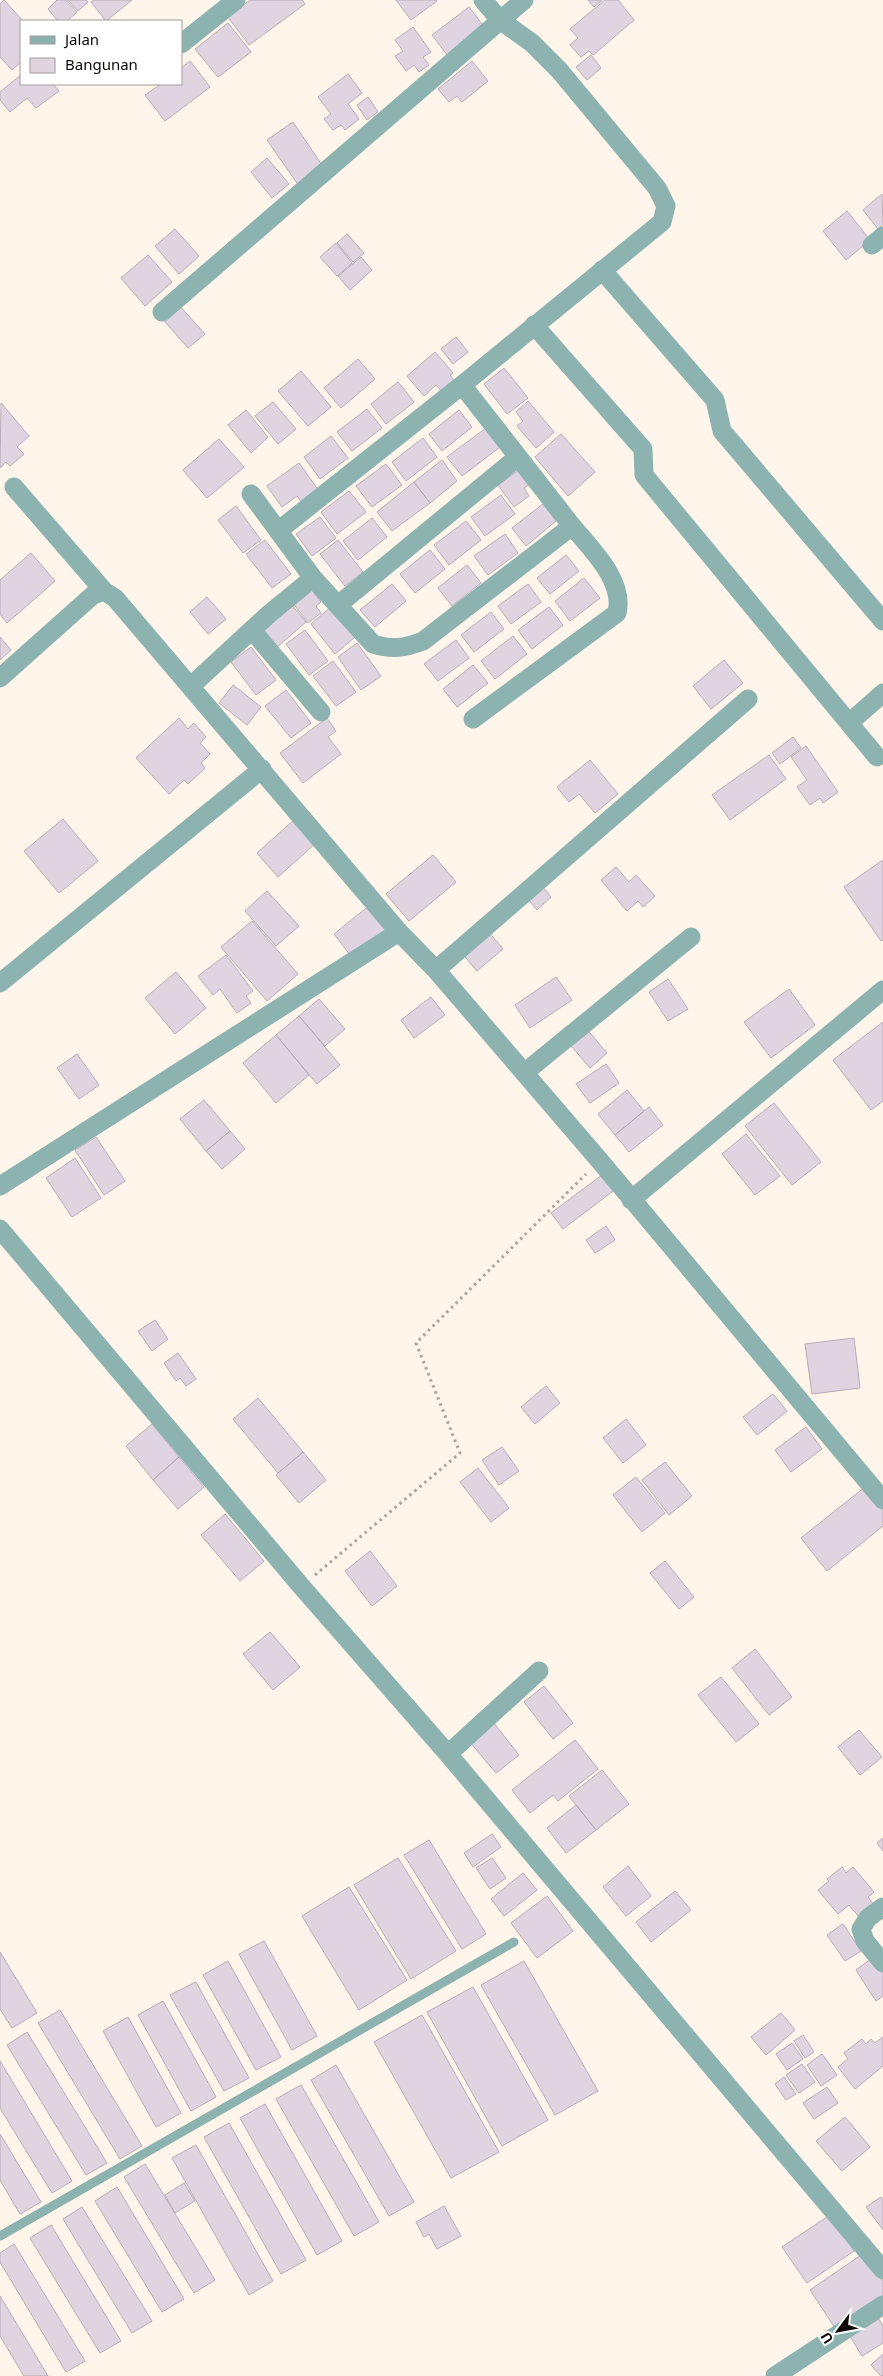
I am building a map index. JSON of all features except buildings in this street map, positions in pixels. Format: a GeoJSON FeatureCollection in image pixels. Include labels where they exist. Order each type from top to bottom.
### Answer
{"type":"FeatureCollection","features":[{"type":"Feature","properties":{"kind":"street"},"geometry":{"type":"LineString","coordinates":[[182,43],[236,0]]}},
{"type":"Feature","properties":{"kind":"street"},"geometry":{"type":"LineString","coordinates":[[278,531],[462,385],[662,222],[666,206],[657,188],[559,70],[532,43],[500,20],[483,0]]}},
{"type":"Feature","properties":{"kind":"street"},"geometry":{"type":"LineString","coordinates":[[162,312],[524,0]]}},
{"type":"Feature","properties":{"kind":"street"},"geometry":{"type":"LineString","coordinates":[[602,270],[715,400],[722,431],[883,621]]}},
{"type":"Feature","properties":{"kind":"street"},"geometry":{"type":"LineString","coordinates":[[534,325],[642,449],[644,475],[877,757]]}},
{"type":"Feature","properties":{"kind":"street"},"geometry":{"type":"LineString","coordinates":[[462,385],[613,581],[619,603],[616,613],[473,719]]}},
{"type":"Feature","properties":{"kind":"street"},"geometry":{"type":"LineString","coordinates":[[338,605],[518,457]]}},
{"type":"Feature","properties":{"kind":"street"},"geometry":{"type":"LineString","coordinates":[[14,487],[104,591],[115,598],[400,932],[436,970],[600,1161],[883,1500]]}},
{"type":"Feature","properties":{"kind":"street"},"geometry":{"type":"LineString","coordinates":[[251,494],[313,578],[373,644],[385,648],[408,647],[423,641],[572,526]]}},
{"type":"Feature","properties":{"kind":"street"},"geometry":{"type":"LineString","coordinates":[[191,686],[313,578]]}},
{"type":"Feature","properties":{"kind":"street"},"geometry":{"type":"LineString","coordinates":[[0,678],[93,595],[104,591]]}},
{"type":"Feature","properties":{"kind":"street"},"geometry":{"type":"LineString","coordinates":[[252,630],[321,712]]}},
{"type":"Feature","properties":{"kind":"street"},"geometry":{"type":"LineString","coordinates":[[849,723],[883,693]]}},
{"type":"Feature","properties":{"kind":"street"},"geometry":{"type":"LineString","coordinates":[[436,970],[748,699]]}},
{"type":"Feature","properties":{"kind":"street"},"geometry":{"type":"LineString","coordinates":[[0,984],[262,769]]}},
{"type":"Feature","properties":{"kind":"street"},"geometry":{"type":"LineString","coordinates":[[0,1186],[400,932]]}},
{"type":"Feature","properties":{"kind":"street"},"geometry":{"type":"LineString","coordinates":[[524,1073],[690,937]]}},
{"type":"Feature","properties":{"kind":"street"},"geometry":{"type":"LineString","coordinates":[[631,1200],[883,990]]}},
{"type":"Feature","properties":{"kind":"street"},"geometry":{"type":"LineString","coordinates":[[0,1229],[301,1586],[448,1754],[880,2260]]}},
{"type":"Feature","properties":{"kind":"street"},"geometry":{"type":"LineString","coordinates":[[448,1754],[539,1671]]}},
{"type":"Feature","properties":{"kind":"street"},"geometry":{"type":"LineString","coordinates":[[883,1907],[868,1918],[861,1929],[865,1941],[883,1963]]}},
{"type":"Feature","properties":{"kind":"street"},"geometry":{"type":"LineString","coordinates":[[775,2376],[883,2305]]}},
{"type":"Feature","properties":{"kind":"lane"},"geometry":{"type":"LineString","coordinates":[[0,2236],[514,1942]]}},
{"type":"Feature","properties":{"kind":"path"},"geometry":{"type":"LineString","coordinates":[[301,1586],[460,1453],[416,1343],[600,1161]]}}]}
